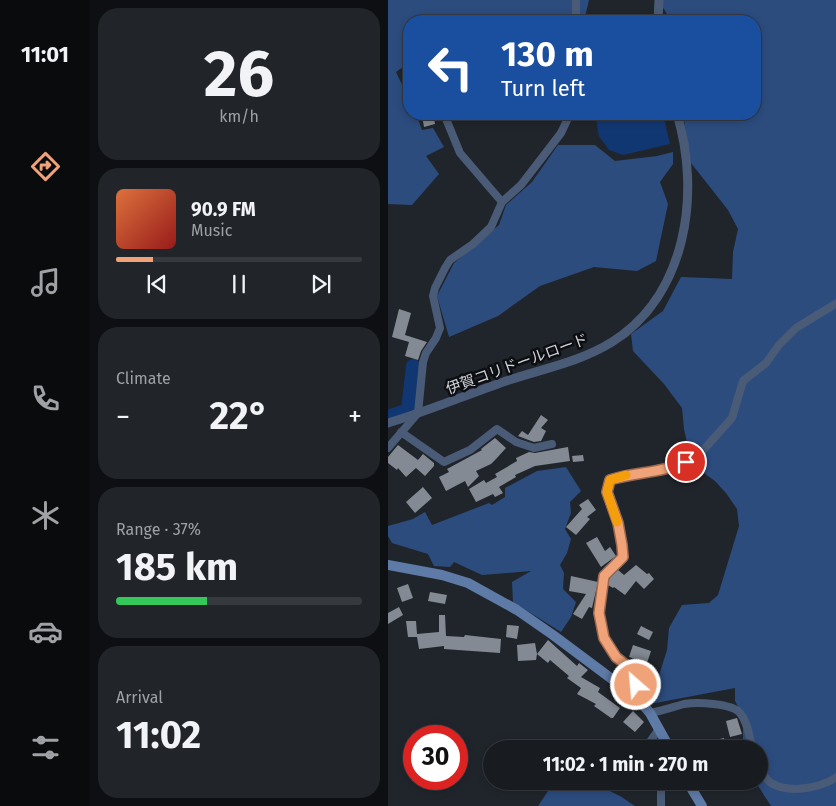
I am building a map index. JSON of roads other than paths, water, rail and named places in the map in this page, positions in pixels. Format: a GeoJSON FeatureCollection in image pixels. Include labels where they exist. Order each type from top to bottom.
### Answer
{"type":"FeatureCollection","features":[{"type":"Feature","properties":{"kind":"main road"},"geometry":{"type":"LineString","coordinates":[[388,565],[442,575],[468,583],[517,610],[636,697],[650,713],[665,740]]}},
{"type":"Feature","properties":{"kind":"main road"},"geometry":{"type":"LineString","coordinates":[[692,790],[702,806]]}},
{"type":"Feature","properties":{"kind":"street"},"geometry":{"type":"LineString","coordinates":[[576,0],[576,15]]}},
{"type":"Feature","properties":{"kind":"street"},"geometry":{"type":"LineString","coordinates":[[658,15],[659,0]]}},
{"type":"Feature","properties":{"kind":"street"},"geometry":{"type":"LineString","coordinates":[[447,120],[460,152],[502,202]]}},
{"type":"Feature","properties":{"kind":"street"},"geometry":{"type":"LineString","coordinates":[[388,448],[418,413],[423,362],[440,328],[433,296],[435,288],[450,260],[473,244],[492,227],[502,202],[521,185],[562,133],[567,120]]}},
{"type":"Feature","properties":{"kind":"street","name":"伊賀コリドールロード"},"geometry":{"type":"LineString","coordinates":[[388,423],[591,353],[613,341],[642,319],[669,277],[683,238],[688,216],[687,162],[679,120]]}},
{"type":"Feature","properties":{"kind":"street"},"geometry":{"type":"LineString","coordinates":[[636,697],[636,673],[616,657],[604,638],[599,613],[604,576],[623,557],[618,523],[607,492],[610,480],[627,474],[674,467],[697,457],[732,418],[743,381],[766,363],[780,344],[796,328],[836,304]]}},
{"type":"Feature","properties":{"kind":"street"},"geometry":{"type":"LineString","coordinates":[[401,432],[444,462],[470,450],[497,429],[516,442],[534,448],[552,444]]}},
{"type":"Feature","properties":{"kind":"street"},"geometry":{"type":"LineString","coordinates":[[650,713],[684,704],[696,703],[732,707],[739,712],[744,720],[750,740]]}},
{"type":"Feature","properties":{"kind":"street"},"geometry":{"type":"LineString","coordinates":[[651,740],[659,729]]}},
{"type":"Feature","properties":{"kind":"street"},"geometry":{"type":"LineString","coordinates":[[768,781],[772,784],[784,787],[806,789],[836,777]]}},
{"type":"Feature","properties":{"kind":"street"},"geometry":{"type":"LineString","coordinates":[[661,790],[661,806]]}},
{"type":"Feature","properties":{"kind":"waterway"},"geometry":{"type":"LineString","coordinates":[[388,417],[408,410],[413,366]]}}]}
